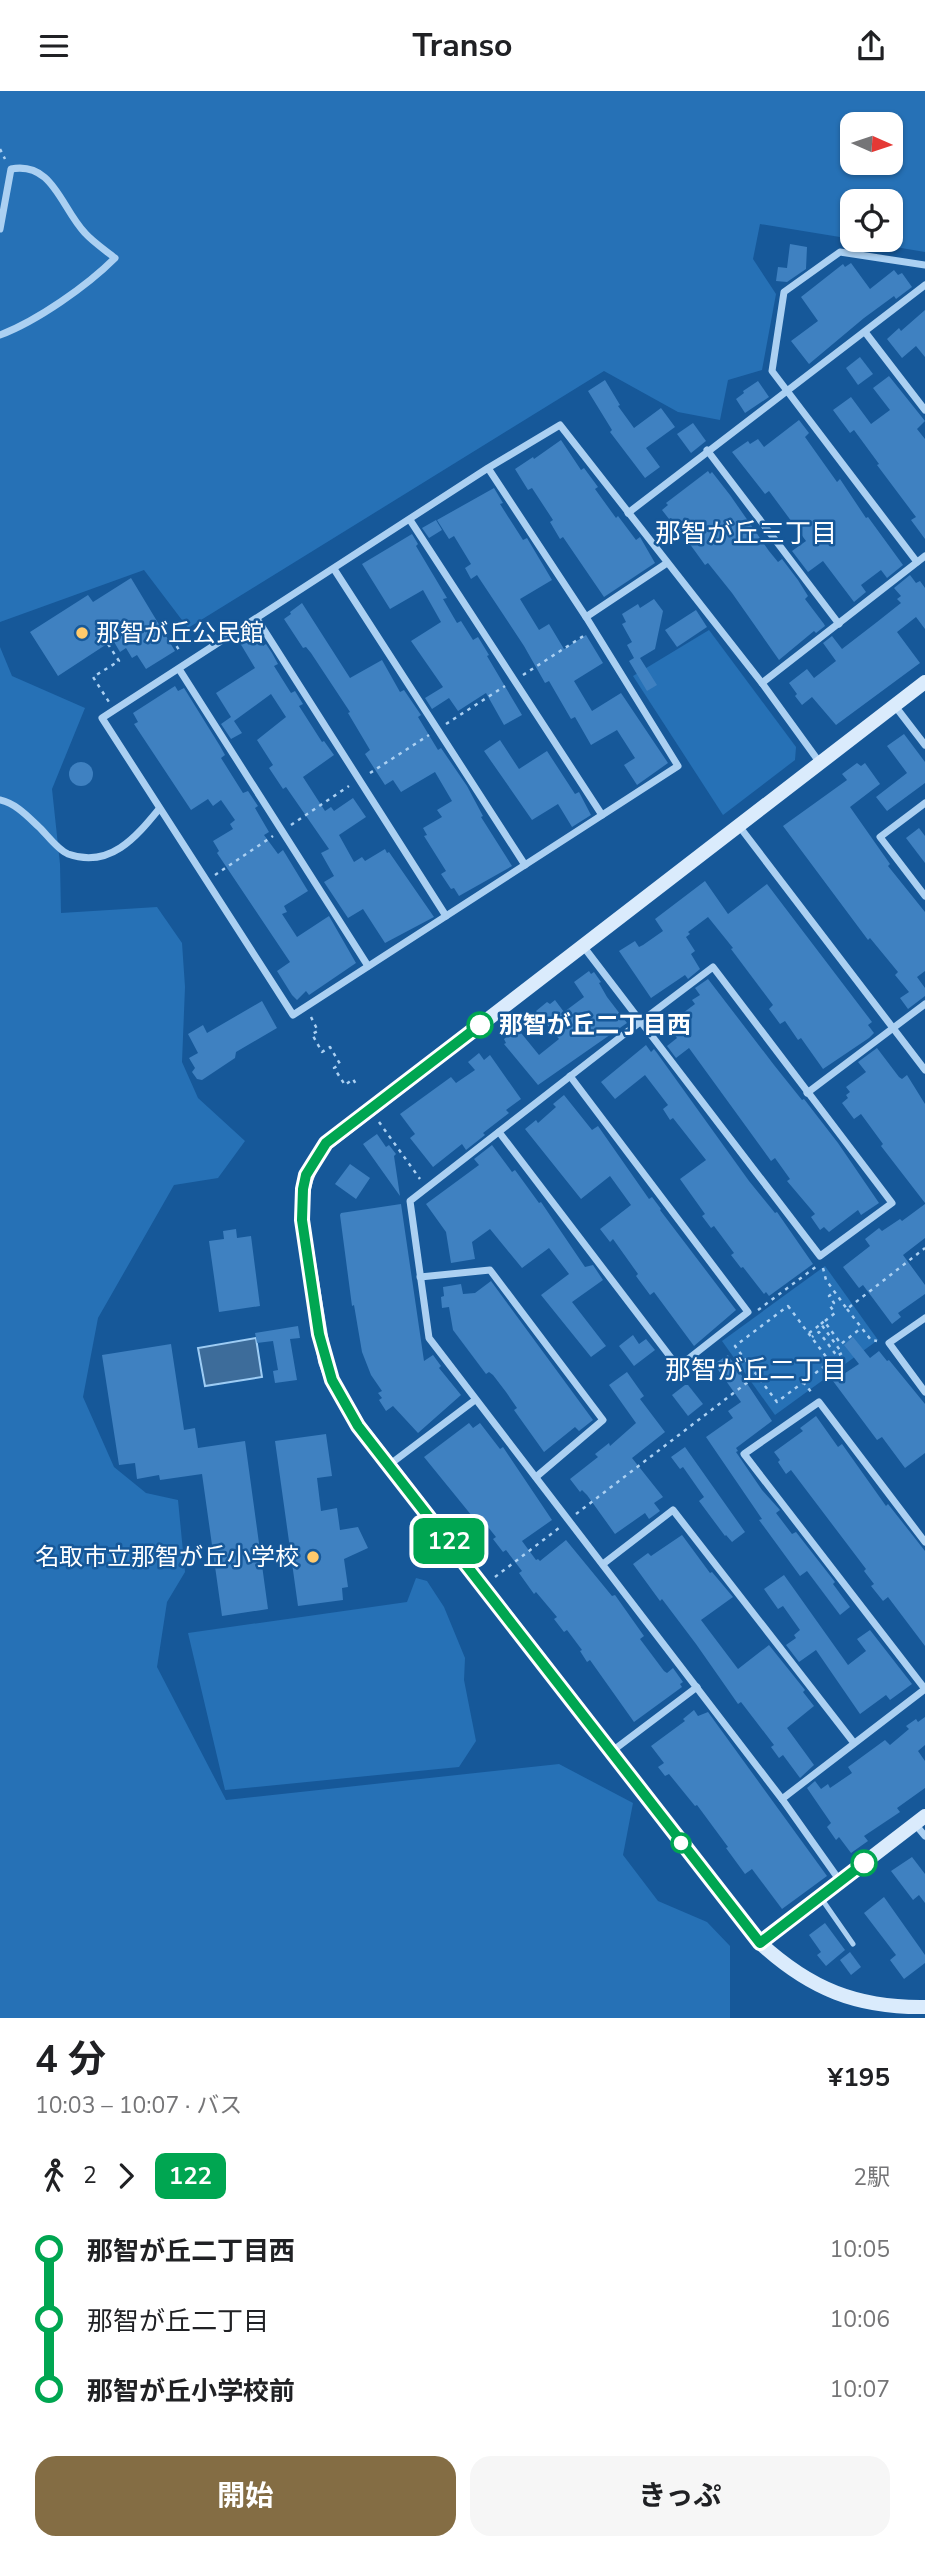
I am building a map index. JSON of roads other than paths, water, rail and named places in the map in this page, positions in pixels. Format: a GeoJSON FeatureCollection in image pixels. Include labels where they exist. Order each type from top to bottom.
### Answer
{"type":"FeatureCollection","features":[{"type":"Feature","properties":{"kind":"street"},"geometry":{"type":"LineString","coordinates":[[0,229],[11,169],[25,166],[46,176],[84,233],[115,258],[96,277],[17,328],[0,335]]}},
{"type":"Feature","properties":{"kind":"street"},"geometry":{"type":"LineString","coordinates":[[917,562],[772,371],[784,292],[839,252],[925,265]]}},
{"type":"Feature","properties":{"kind":"street"},"geometry":{"type":"LineString","coordinates":[[628,513],[925,285]]}},
{"type":"Feature","properties":{"kind":"street"},"geometry":{"type":"LineString","coordinates":[[865,332],[925,410]]}},
{"type":"Feature","properties":{"kind":"street"},"geometry":{"type":"LineString","coordinates":[[488,468],[586,617],[678,766],[293,1015],[102,718],[488,468],[560,425],[762,683],[820,763]]}},
{"type":"Feature","properties":{"kind":"street"},"geometry":{"type":"LineString","coordinates":[[707,450],[839,624]]}},
{"type":"Feature","properties":{"kind":"street"},"geometry":{"type":"LineString","coordinates":[[410,520],[602,815]]}},
{"type":"Feature","properties":{"kind":"street"},"geometry":{"type":"LineString","coordinates":[[762,683],[925,556]]}},
{"type":"Feature","properties":{"kind":"street"},"geometry":{"type":"LineString","coordinates":[[586,617],[667,563]]}},
{"type":"Feature","properties":{"kind":"street"},"geometry":{"type":"LineString","coordinates":[[334,569],[525,865]]}},
{"type":"Feature","properties":{"kind":"street"},"geometry":{"type":"LineString","coordinates":[[257,619],[446,916]]}},
{"type":"Feature","properties":{"kind":"street"},"geometry":{"type":"LineString","coordinates":[[179,669],[368,966]]}},
{"type":"Feature","properties":{"kind":"street"},"geometry":{"type":"LineString","coordinates":[[925,682],[326,1143],[306,1175],[302,1220],[325,1361],[344,1403],[389,1465],[760,1943],[780,1962],[826,1990],[872,2003],[925,2007]]}},
{"type":"Feature","properties":{"kind":"street"},"geometry":{"type":"LineString","coordinates":[[895,705],[925,745]]}},
{"type":"Feature","properties":{"kind":"street"},"geometry":{"type":"LineString","coordinates":[[0,800],[21,810],[66,853],[90,858],[113,852],[134,839],[159,809]]}},
{"type":"Feature","properties":{"kind":"street"},"geometry":{"type":"LineString","coordinates":[[925,803],[880,837],[925,896]]}},
{"type":"Feature","properties":{"kind":"street"},"geometry":{"type":"LineString","coordinates":[[738,825],[925,1070]]}},
{"type":"Feature","properties":{"kind":"street"},"geometry":{"type":"LineString","coordinates":[[583,946],[639,1023],[820,1256],[892,1203],[713,967],[639,1023],[570,1076],[410,1201],[429,1338],[782,1799],[841,1882]]}},
{"type":"Feature","properties":{"kind":"street"},"geometry":{"type":"LineString","coordinates":[[807,1093],[925,1004]]}},
{"type":"Feature","properties":{"kind":"street"},"geometry":{"type":"LineString","coordinates":[[499,1132],[678,1367],[748,1312],[570,1076]]}},
{"type":"Feature","properties":{"kind":"street"},"geometry":{"type":"LineString","coordinates":[[420,1277],[490,1270],[603,1420],[536,1477]]}},
{"type":"Feature","properties":{"kind":"street"},"geometry":{"type":"LineString","coordinates":[[925,1318],[889,1343],[925,1392]]}},
{"type":"Feature","properties":{"kind":"street"},"geometry":{"type":"LineString","coordinates":[[389,1465],[475,1400]]}},
{"type":"Feature","properties":{"kind":"street"},"geometry":{"type":"LineString","coordinates":[[782,1799],[925,1689],[744,1454],[818,1402],[925,1542]]}},
{"type":"Feature","properties":{"kind":"street"},"geometry":{"type":"LineString","coordinates":[[603,1564],[673,1510],[854,1743]]}},
{"type":"Feature","properties":{"kind":"street"},"geometry":{"type":"LineString","coordinates":[[611,1753],[697,1687]]}},
{"type":"Feature","properties":{"kind":"street"},"geometry":{"type":"LineString","coordinates":[[760,1943],[920,1820],[925,1836]]}},
{"type":"Feature","properties":{"kind":"lane"},"geometry":{"type":"LineString","coordinates":[[820,1897],[853,1944]]}},
{"type":"Feature","properties":{"kind":"place","name":"那智が丘公民館"},"geometry":{"type":"Point","coordinates":[82,633]}},
{"type":"Feature","properties":{"kind":"place","name":"那智が丘二丁目西"},"geometry":{"type":"Point","coordinates":[480,1025]}},
{"type":"Feature","properties":{"kind":"place","name":"名取市立那智が丘小学校"},"geometry":{"type":"Point","coordinates":[313,1557]}},
{"type":"Feature","properties":{"kind":"district","name":"那智が丘三丁目"},"geometry":{"type":"Point","coordinates":[746,533]}},
{"type":"Feature","properties":{"kind":"district","name":"那智が丘二丁目"},"geometry":{"type":"Point","coordinates":[756,1370]}}]}
